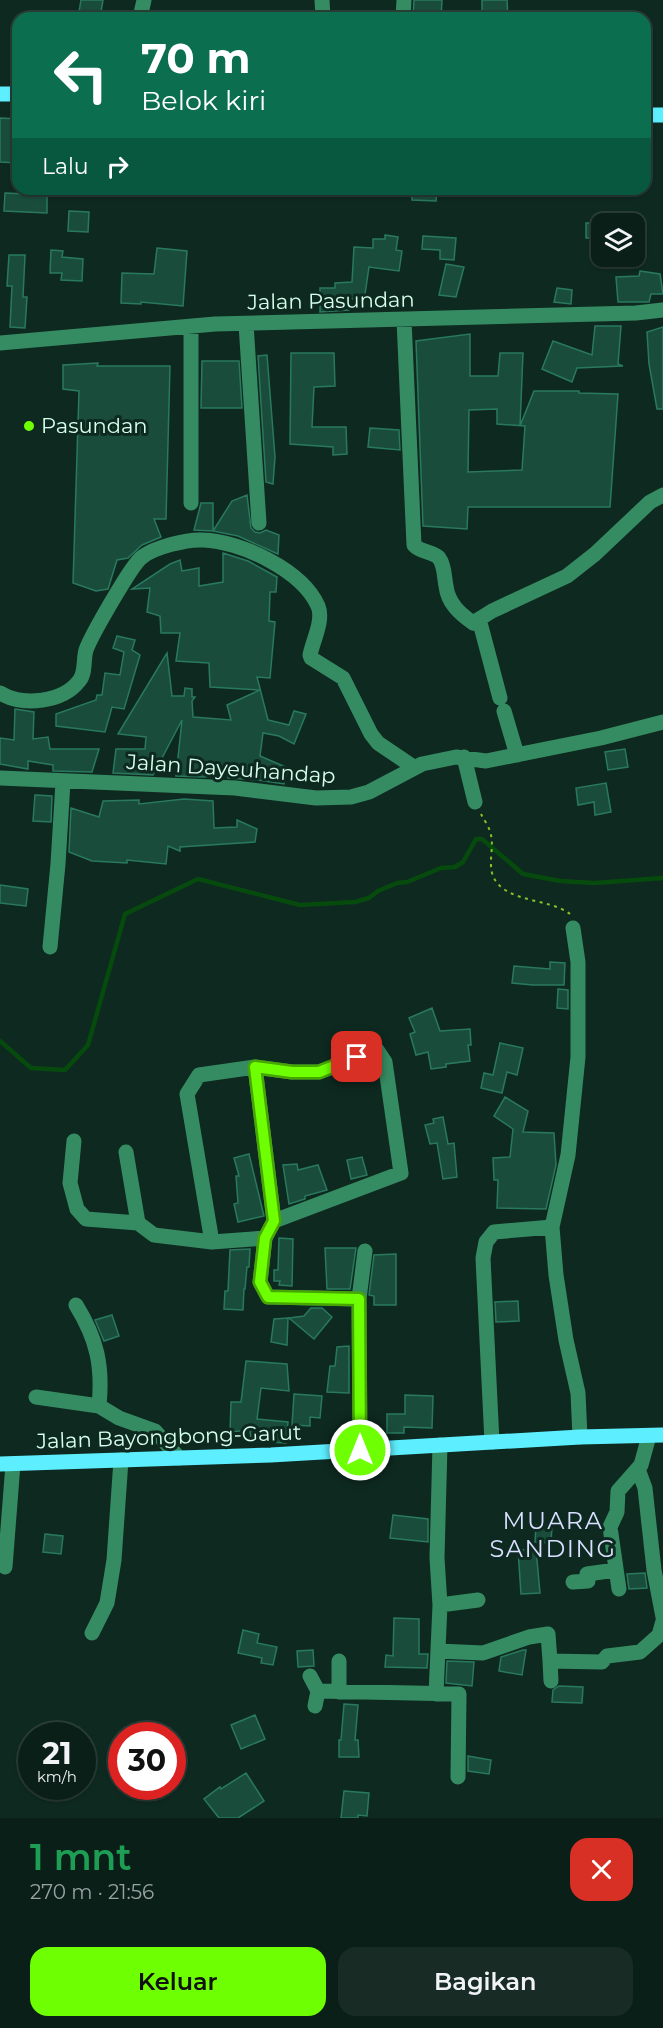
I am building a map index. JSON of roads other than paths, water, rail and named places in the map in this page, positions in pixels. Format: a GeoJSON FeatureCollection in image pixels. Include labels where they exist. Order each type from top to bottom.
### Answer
{"type":"FeatureCollection","features":[{"type":"Feature","properties":{"kind":"main road","name":"Jalan Bayongbong-Garut"},"geometry":{"type":"LineString","coordinates":[[6,1464],[656,1435]]}},
{"type":"Feature","properties":{"kind":"street","name":"Jalan Pasundan"},"geometry":{"type":"LineString","coordinates":[[0,343],[246,324],[636,313],[663,310]]}},
{"type":"Feature","properties":{"kind":"street"},"geometry":{"type":"LineString","coordinates":[[404,320],[414,545],[419,550],[433,554],[440,560],[450,602],[473,623],[492,610],[567,576],[596,554],[650,502],[663,495]]}},
{"type":"Feature","properties":{"kind":"street"},"geometry":{"type":"LineString","coordinates":[[246,324],[259,523]]}},
{"type":"Feature","properties":{"kind":"street"},"geometry":{"type":"LineString","coordinates":[[191,327],[191,503]]}},
{"type":"Feature","properties":{"kind":"street"},"geometry":{"type":"LineString","coordinates":[[0,693],[14,699],[35,700],[56,698],[67,693],[81,678],[88,645],[136,563],[150,552],[169,546],[189,541],[211,541],[240,547],[255,554],[284,570],[307,590],[318,606],[319,612],[311,658],[343,678],[371,734],[378,743],[418,766]]}},
{"type":"Feature","properties":{"kind":"street"},"geometry":{"type":"LineString","coordinates":[[479,619],[517,755]]}},
{"type":"Feature","properties":{"kind":"street","name":"Jalan Dayeuhandap"},"geometry":{"type":"LineString","coordinates":[[0,778],[235,788],[316,798],[351,797],[369,792],[418,766],[460,757],[486,761],[601,738],[663,722]]}},
{"type":"Feature","properties":{"kind":"street"},"geometry":{"type":"LineString","coordinates":[[460,757],[475,802]]}},
{"type":"Feature","properties":{"kind":"street"},"geometry":{"type":"LineString","coordinates":[[50,947],[63,782]]}},
{"type":"Feature","properties":{"kind":"street"},"geometry":{"type":"LineString","coordinates":[[573,928],[578,963],[579,1057],[568,1155],[552,1227],[557,1286],[578,1393],[580,1437]]}},
{"type":"Feature","properties":{"kind":"street"},"geometry":{"type":"LineString","coordinates":[[212,1242],[187,1094],[199,1075],[255,1067],[292,1072],[319,1072],[377,1050],[385,1062],[400,1173],[274,1221]]}},
{"type":"Feature","properties":{"kind":"street"},"geometry":{"type":"LineString","coordinates":[[255,1067],[274,1221],[265,1238],[260,1282],[268,1297],[359,1299]]}},
{"type":"Feature","properties":{"kind":"street"},"geometry":{"type":"LineString","coordinates":[[74,1141],[70,1184],[77,1209],[86,1219],[138,1223],[154,1235],[212,1242],[265,1238]]}},
{"type":"Feature","properties":{"kind":"street"},"geometry":{"type":"LineString","coordinates":[[126,1152],[138,1223]]}},
{"type":"Feature","properties":{"kind":"street"},"geometry":{"type":"LineString","coordinates":[[492,1442],[483,1258],[486,1242],[494,1232],[552,1227]]}},
{"type":"Feature","properties":{"kind":"street"},"geometry":{"type":"LineString","coordinates":[[360,1450],[359,1299],[365,1251]]}},
{"type":"Feature","properties":{"kind":"street"},"geometry":{"type":"LineString","coordinates":[[76,1305],[89,1328],[97,1350],[100,1374],[99,1406]]}},
{"type":"Feature","properties":{"kind":"street"},"geometry":{"type":"LineString","coordinates":[[36,1397],[99,1406],[119,1418],[155,1431],[179,1458]]}},
{"type":"Feature","properties":{"kind":"street"},"geometry":{"type":"LineString","coordinates":[[619,1589],[610,1527],[617,1512],[618,1491],[638,1469],[656,1435]]}},
{"type":"Feature","properties":{"kind":"street"},"geometry":{"type":"LineString","coordinates":[[436,1694],[440,1605],[437,1558],[440,1445]]}},
{"type":"Feature","properties":{"kind":"street"},"geometry":{"type":"LineString","coordinates":[[92,1633],[107,1603],[114,1560],[121,1460]]}},
{"type":"Feature","properties":{"kind":"street"},"geometry":{"type":"LineString","coordinates":[[4,1567],[6,1464]]}},
{"type":"Feature","properties":{"kind":"street"},"geometry":{"type":"LineString","coordinates":[[550,1661],[602,1662],[607,1656],[640,1652],[659,1635],[663,1619],[654,1570],[645,1488],[638,1469]]}},
{"type":"Feature","properties":{"kind":"street"},"geometry":{"type":"LineString","coordinates":[[573,1582],[588,1581],[587,1574],[616,1570]]}},
{"type":"Feature","properties":{"kind":"street"},"geometry":{"type":"LineString","coordinates":[[440,1605],[478,1600]]}},
{"type":"Feature","properties":{"kind":"street"},"geometry":{"type":"LineString","coordinates":[[438,1651],[483,1653],[529,1637],[554,1633],[550,1661],[551,1681]]}},
{"type":"Feature","properties":{"kind":"street"},"geometry":{"type":"LineString","coordinates":[[339,1661],[339,1692]]}},
{"type":"Feature","properties":{"kind":"street"},"geometry":{"type":"LineString","coordinates":[[310,1676],[316,1698],[339,1692],[459,1694],[458,1777]]}},
{"type":"Feature","properties":{"kind":"waterway"},"geometry":{"type":"LineString","coordinates":[[0,1041],[31,1068],[65,1070],[88,1045],[125,914],[198,879],[300,905],[355,902],[369,898],[378,891],[397,883],[407,882],[441,868],[455,867],[463,862],[476,839],[482,839],[523,874],[560,881],[595,883],[663,878]]}},
{"type":"Feature","properties":{"kind":"place","name":"Pasundan"},"geometry":{"type":"Point","coordinates":[29,426]}},
{"type":"Feature","properties":{"kind":"district","name":"MUARA SANDING"},"geometry":{"type":"Point","coordinates":[553,1535]}}]}
